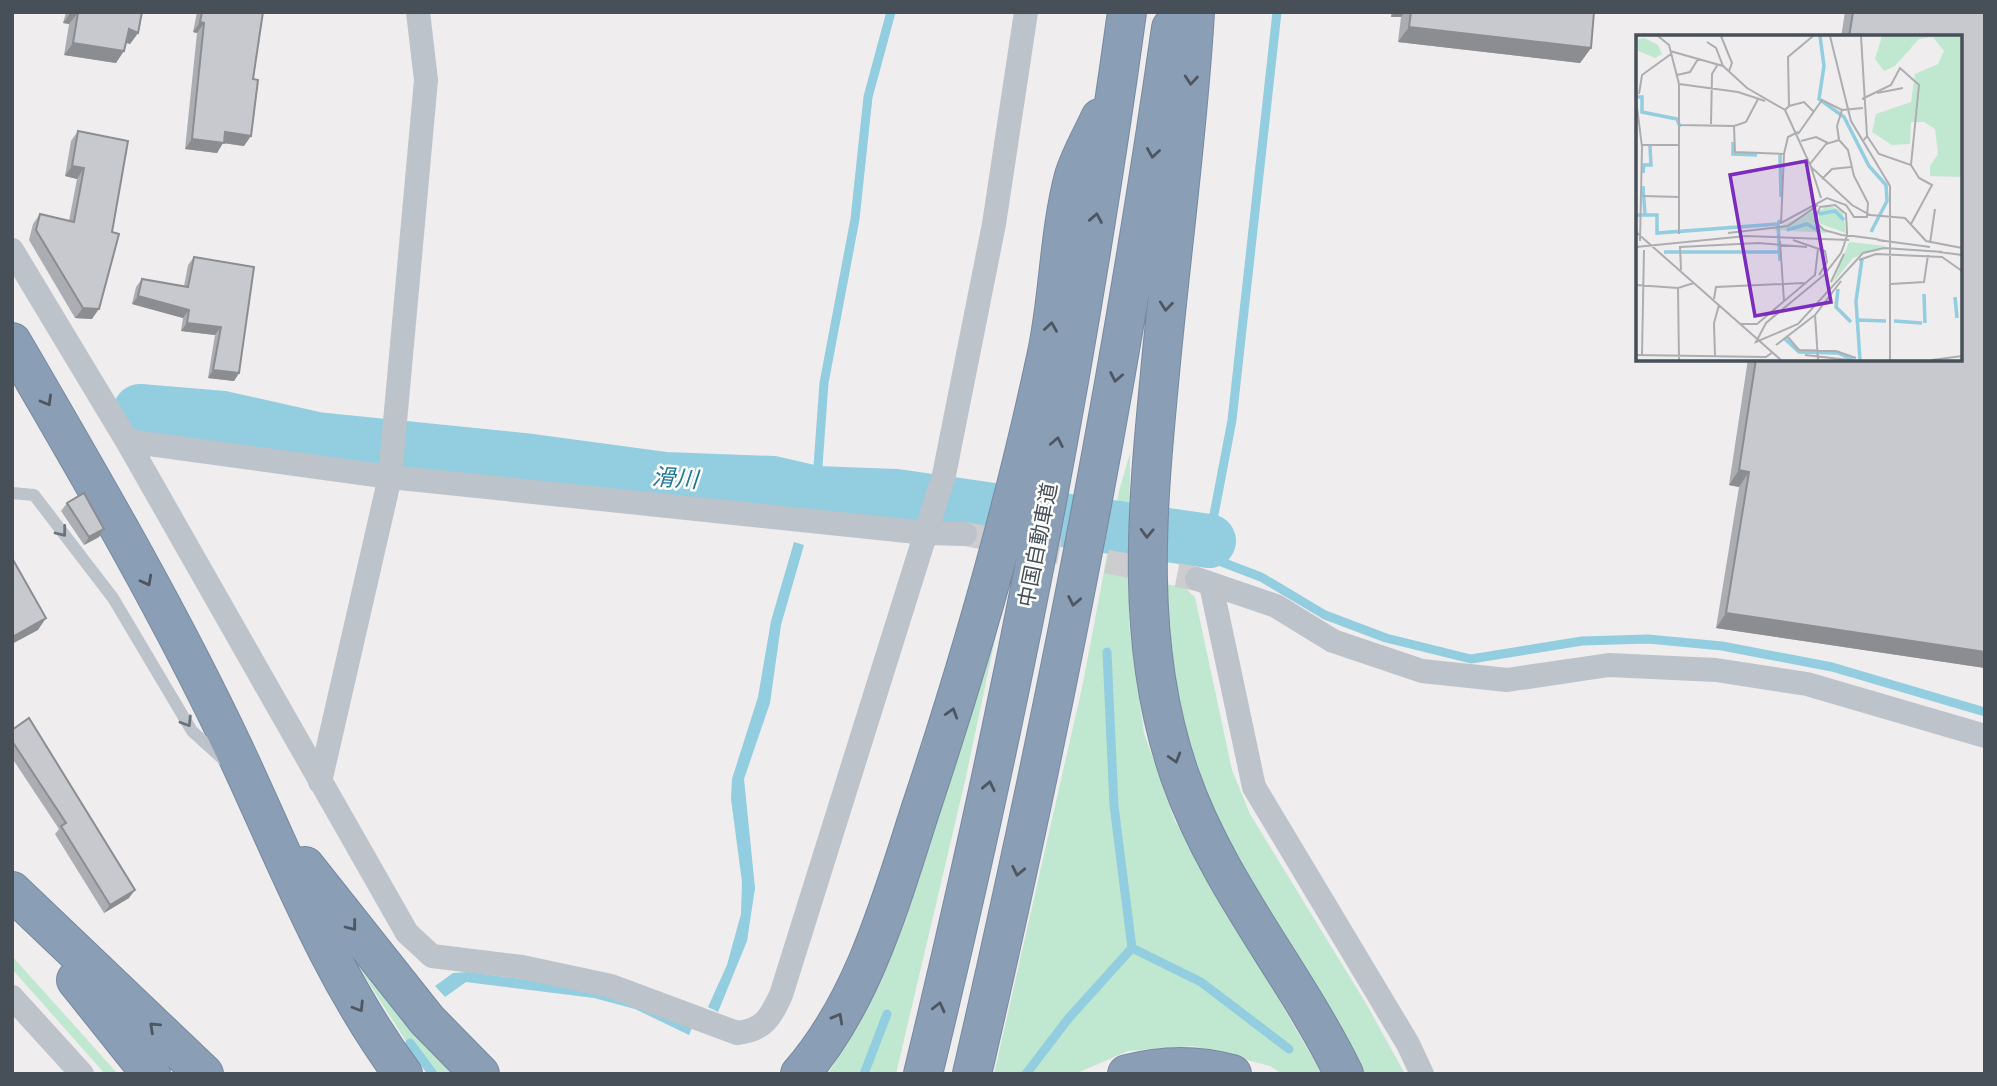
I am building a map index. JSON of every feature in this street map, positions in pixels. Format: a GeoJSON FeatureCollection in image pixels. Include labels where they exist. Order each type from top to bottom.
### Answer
{"type":"FeatureCollection","features":[{"type":"Feature","properties":{"kind":"highway","name":"中国自動車道"},"geometry":{"type":"LineString","coordinates":[[923,1074],[1013,676],[1064,403],[1127,12]]}},
{"type":"Feature","properties":{"kind":"highway"},"geometry":{"type":"LineString","coordinates":[[972,1074],[1057,690],[1120,354],[1174,12]]}},
{"type":"Feature","properties":{"kind":"highway"},"geometry":{"type":"LineString","coordinates":[[1195,12],[1182,171],[1149,480],[1147,548],[1154,670],[1169,738],[1198,823],[1223,872],[1344,1074]]}},
{"type":"Feature","properties":{"kind":"highway"},"geometry":{"type":"LineString","coordinates":[[800,1074],[816,1055],[857,981],[898,877],[943,743],[979,625],[1047,351],[1074,175],[1118,79]]}},
{"type":"Feature","properties":{"kind":"highway"},"geometry":{"type":"LineString","coordinates":[[12,342],[104,499],[257,798],[344,981],[403,1074]]}},
{"type":"Feature","properties":{"kind":"highway"},"geometry":{"type":"LineString","coordinates":[[257,798],[427,1020],[480,1074]]}},
{"type":"Feature","properties":{"kind":"highway"},"geometry":{"type":"LineString","coordinates":[[12,892],[94,1005],[151,1074]]}},
{"type":"Feature","properties":{"kind":"highway"},"geometry":{"type":"LineString","coordinates":[[12,892],[204,1074]]}},
{"type":"Feature","properties":{"kind":"highway"},"geometry":{"type":"LineString","coordinates":[[1127,1074],[1159,1066],[1195,1067],[1232,1074]]}},
{"type":"Feature","properties":{"kind":"street"},"geometry":{"type":"LineString","coordinates":[[320,782],[390,477],[426,80],[418,12]]}},
{"type":"Feature","properties":{"kind":"street"},"geometry":{"type":"LineString","coordinates":[[12,250],[127,441],[407,933],[432,956],[522,967],[611,986],[737,1033],[753,1031],[768,1022],[781,995],[944,475],[994,224],[1026,12]]}},
{"type":"Feature","properties":{"kind":"street"},"geometry":{"type":"LineString","coordinates":[[127,441],[390,477],[926,533],[965,534]]}},
{"type":"Feature","properties":{"kind":"street"},"geometry":{"type":"LineString","coordinates":[[1422,1074],[1408,1044],[1254,787],[1204,582],[1276,606],[1333,641],[1422,671],[1507,680],[1609,665],[1716,670],[1807,684],[1985,736]]}},
{"type":"Feature","properties":{"kind":"street"},"geometry":{"type":"LineString","coordinates":[[12,997],[82,1074]]}},
{"type":"Feature","properties":{"kind":"lane"},"geometry":{"type":"LineString","coordinates":[[12,492],[34,495],[113,598],[192,731],[257,798]]}},
{"type":"Feature","properties":{"kind":"green space"},"geometry":{"type":"Polygon","coordinates":[[[1130,453],[1129,625],[1144,733],[1175,821],[1322,1074],[1282,1074],[1270,1066],[1194,1046],[1128,1051],[1075,1074],[994,1074],[1083,683],[1119,491],[1130,453]]]}},
{"type":"Feature","properties":{"kind":"green space"},"geometry":{"type":"Polygon","coordinates":[[[1008,579],[965,781],[896,1074],[828,1074],[861,1018],[1008,579]]]}},
{"type":"Feature","properties":{"kind":"green space"},"geometry":{"type":"Polygon","coordinates":[[[1162,583],[1185,588],[1195,597],[1232,770],[1250,814],[1367,1005],[1405,1074],[1365,1074],[1213,818],[1174,695],[1162,583]]]}},
{"type":"Feature","properties":{"kind":"green space"},"geometry":{"type":"Polygon","coordinates":[[[335,930],[384,995],[452,1074],[427,1074],[335,930]]]}},
{"type":"Feature","properties":{"kind":"green space"},"geometry":{"type":"Polygon","coordinates":[[[12,956],[118,1074],[105,1074],[12,969],[12,956]]]}},
{"type":"Feature","properties":{"kind":"water"},"geometry":{"type":"Polygon","coordinates":[[[794,542],[804,545],[781,625],[770,703],[744,779],[755,888],[747,941],[718,1012],[708,1007],[727,965],[741,914],[742,882],[731,799],[732,779],[758,697],[771,621],[794,542]]]}},
{"type":"Feature","properties":{"kind":"water"},"geometry":{"type":"Polygon","coordinates":[[[468,972],[588,988],[693,1025],[689,1035],[635,1009],[594,998],[466,982],[445,997],[435,986],[453,973],[468,972]]]}},
{"type":"Feature","properties":{"kind":"building"},"geometry":{"type":"Polygon","coordinates":[[[75,12],[142,12],[138,33],[129,29],[124,51],[73,43],[78,13],[75,12]]]}},
{"type":"Feature","properties":{"kind":"building"},"geometry":{"type":"Polygon","coordinates":[[[202,12],[263,12],[253,79],[258,80],[251,136],[225,132],[224,143],[192,139],[204,23],[200,22],[202,12]]]}},
{"type":"Feature","properties":{"kind":"building"},"geometry":{"type":"Polygon","coordinates":[[[1411,12],[1594,12],[1591,48],[1409,27],[1411,12]]]}},
{"type":"Feature","properties":{"kind":"building"},"geometry":{"type":"Polygon","coordinates":[[[1853,12],[1985,12],[1985,652],[1726,613],[1749,472],[1739,470],[1756,360],[1962,360],[1962,35],[1849,35],[1853,12]]]}},
{"type":"Feature","properties":{"kind":"building"},"geometry":{"type":"Polygon","coordinates":[[[78,131],[128,141],[112,232],[119,234],[99,309],[83,308],[36,230],[40,214],[74,222],[84,168],[72,166],[78,131]]]}},
{"type":"Feature","properties":{"kind":"building"},"geometry":{"type":"Polygon","coordinates":[[[194,257],[254,267],[239,373],[213,370],[221,327],[187,323],[189,310],[138,296],[142,279],[188,287],[194,257]]]}},
{"type":"Feature","properties":{"kind":"building"},"geometry":{"type":"Polygon","coordinates":[[[84,493],[104,529],[89,537],[67,503],[84,493]]]}},
{"type":"Feature","properties":{"kind":"building"},"geometry":{"type":"Polygon","coordinates":[[[12,558],[46,618],[12,637],[12,558]]]}},
{"type":"Feature","properties":{"kind":"building"},"geometry":{"type":"Polygon","coordinates":[[[29,718],[135,890],[110,905],[61,826],[66,823],[12,741],[12,730],[29,718]]]}},
{"type":"Feature","properties":{"kind":"waterway"},"geometry":{"type":"LineString","coordinates":[[816,493],[824,383],[855,219],[868,97],[891,12]]}},
{"type":"Feature","properties":{"kind":"waterway"},"geometry":{"type":"LineString","coordinates":[[1277,12],[1232,420],[1209,541],[1219,561],[1261,577],[1325,615],[1386,638],[1471,659],[1582,641],[1648,639],[1722,646],[1832,667],[1985,712]]}},
{"type":"Feature","properties":{"kind":"waterway","name":"滑川"},"geometry":{"type":"LineString","coordinates":[[140,411],[223,418],[317,439],[524,460],[665,479],[773,483],[816,493],[896,496],[1209,541]]}},
{"type":"Feature","properties":{"kind":"waterway"},"geometry":{"type":"LineString","coordinates":[[1026,1074],[1068,1019],[1132,948],[1114,806],[1107,652]]}},
{"type":"Feature","properties":{"kind":"waterway"},"geometry":{"type":"LineString","coordinates":[[1132,948],[1201,982],[1289,1049]]}},
{"type":"Feature","properties":{"kind":"waterway"},"geometry":{"type":"LineString","coordinates":[[864,1074],[887,1014]]}},
{"type":"Feature","properties":{"kind":"waterway"},"geometry":{"type":"LineString","coordinates":[[410,1043],[433,1074]]}},
{"type":"Feature","properties":{"kind":"tunnel"},"geometry":{"type":"LineString","coordinates":[[965,534],[1197,579]]}}]}
